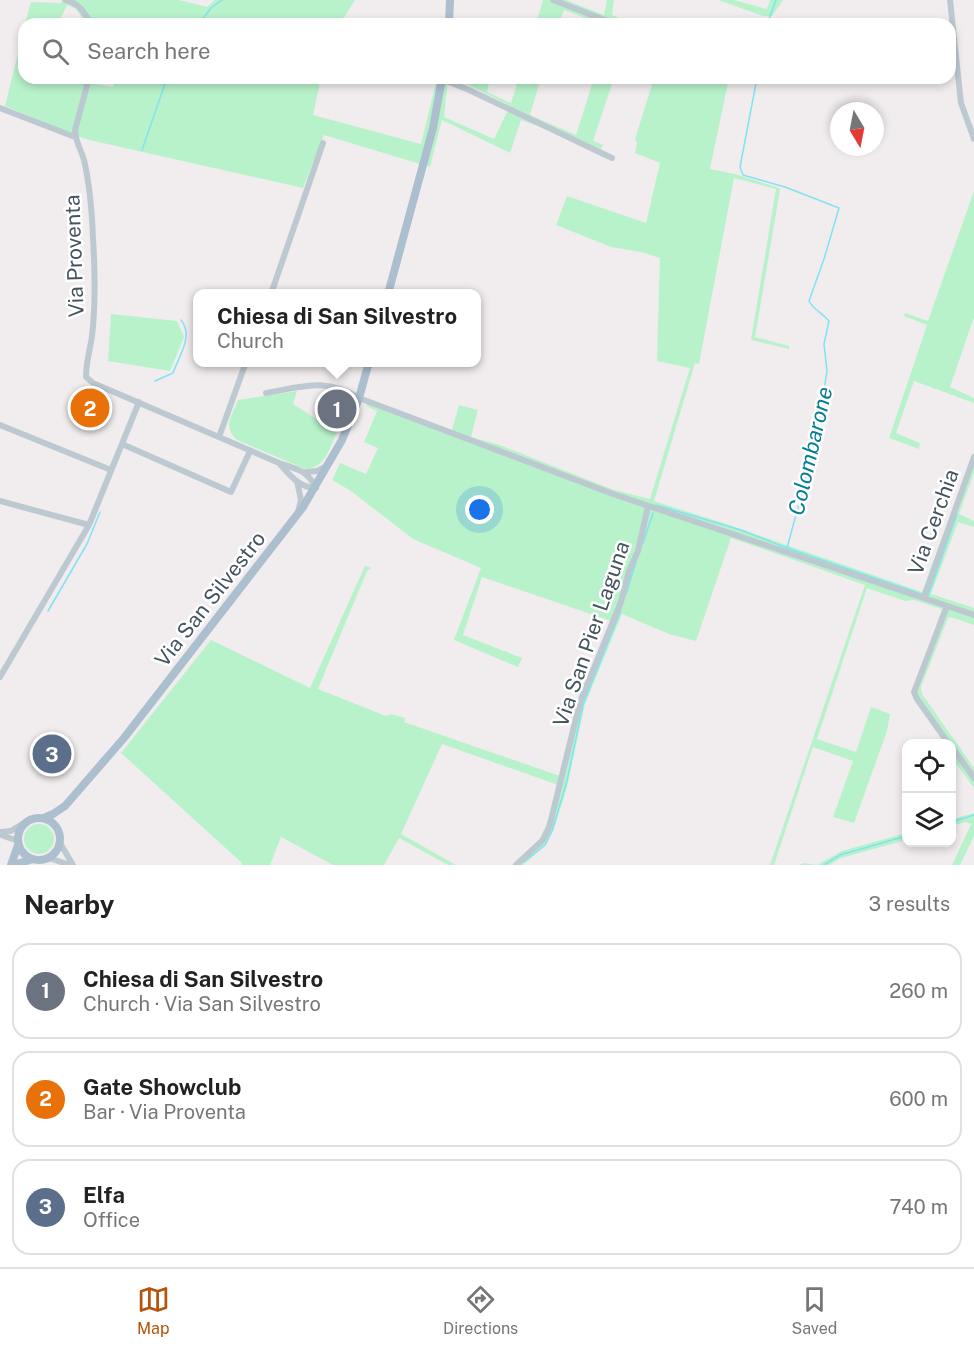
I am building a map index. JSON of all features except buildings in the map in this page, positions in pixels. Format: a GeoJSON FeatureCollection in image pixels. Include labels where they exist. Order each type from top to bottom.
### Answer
{"type":"FeatureCollection","features":[{"type":"Feature","properties":{"kind":"main road"},"geometry":{"type":"LineString","coordinates":[[448,18],[450,0]]}},
{"type":"Feature","properties":{"kind":"main road"},"geometry":{"type":"LineString","coordinates":[[389,289],[433,128],[441,84]]}},
{"type":"Feature","properties":{"kind":"main road","name":"Via San Silvestro"},"geometry":{"type":"LineString","coordinates":[[44,818],[65,806],[124,738],[294,519],[316,488],[342,440],[359,398],[368,367]]}},
{"type":"Feature","properties":{"kind":"main road","name":"Via San Silvestro"},"geometry":{"type":"LineString","coordinates":[[59,829],[60,818],[65,806]]}},
{"type":"Feature","properties":{"kind":"main road"},"geometry":{"type":"LineString","coordinates":[[32,818],[44,818],[55,824],[59,829],[60,843],[58,849],[49,858],[33,859],[12,865],[19,830],[27,821],[32,818]]}},
{"type":"Feature","properties":{"kind":"main road"},"geometry":{"type":"LineString","coordinates":[[18,843],[21,851],[33,859]]}},
{"type":"Feature","properties":{"kind":"street"},"geometry":{"type":"LineString","coordinates":[[65,0],[75,4],[87,18]]}},
{"type":"Feature","properties":{"kind":"street"},"geometry":{"type":"LineString","coordinates":[[553,0],[600,18]]}},
{"type":"Feature","properties":{"kind":"street"},"geometry":{"type":"LineString","coordinates":[[950,0],[952,18]]}},
{"type":"Feature","properties":{"kind":"street"},"geometry":{"type":"LineString","coordinates":[[956,56],[961,103],[974,139]]}},
{"type":"Feature","properties":{"kind":"street","name":"Via Proventa"},"geometry":{"type":"LineString","coordinates":[[87,84],[76,119],[75,137],[86,172],[93,237],[95,290],[86,377],[93,383],[279,464],[305,472]]}},
{"type":"Feature","properties":{"kind":"street"},"geometry":{"type":"LineString","coordinates":[[456,84],[612,158]]}},
{"type":"Feature","properties":{"kind":"street"},"geometry":{"type":"LineString","coordinates":[[0,108],[75,137]]}},
{"type":"Feature","properties":{"kind":"street"},"geometry":{"type":"LineString","coordinates":[[273,289],[322,143]]}},
{"type":"Feature","properties":{"kind":"street"},"geometry":{"type":"LineString","coordinates":[[219,437],[245,367]]}},
{"type":"Feature","properties":{"kind":"street"},"geometry":{"type":"LineString","coordinates":[[266,393],[320,384],[336,387],[359,398],[648,506],[974,615]]}},
{"type":"Feature","properties":{"kind":"street"},"geometry":{"type":"LineString","coordinates":[[0,677],[89,525],[139,402]]}},
{"type":"Feature","properties":{"kind":"street"},"geometry":{"type":"LineString","coordinates":[[0,425],[111,470]]}},
{"type":"Feature","properties":{"kind":"street"},"geometry":{"type":"LineString","coordinates":[[122,444],[231,492],[250,451]]}},
{"type":"Feature","properties":{"kind":"street","name":"Via Cerchia"},"geometry":{"type":"LineString","coordinates":[[924,597],[974,457]]}},
{"type":"Feature","properties":{"kind":"street"},"geometry":{"type":"LineString","coordinates":[[305,472],[317,471],[330,463]]}},
{"type":"Feature","properties":{"kind":"street","name":"Via Proventa"},"geometry":{"type":"LineString","coordinates":[[279,464],[304,487],[316,488]]}},
{"type":"Feature","properties":{"kind":"street"},"geometry":{"type":"LineString","coordinates":[[305,472],[316,488]]}},
{"type":"Feature","properties":{"kind":"street"},"geometry":{"type":"LineString","coordinates":[[294,519],[301,500],[296,481]]}},
{"type":"Feature","properties":{"kind":"street"},"geometry":{"type":"LineString","coordinates":[[0,501],[89,525]]}},
{"type":"Feature","properties":{"kind":"street","name":"Via San Pier Laguna"},"geometry":{"type":"LineString","coordinates":[[516,865],[543,840],[549,828],[580,702],[621,602],[629,571],[638,551],[648,506]]}},
{"type":"Feature","properties":{"kind":"street"},"geometry":{"type":"LineString","coordinates":[[946,739],[916,699],[915,692],[947,606]]}},
{"type":"Feature","properties":{"kind":"street"},"geometry":{"type":"LineString","coordinates":[[956,753],[974,778]]}},
{"type":"Feature","properties":{"kind":"street"},"geometry":{"type":"LineString","coordinates":[[0,833],[11,831],[27,821]]}},
{"type":"Feature","properties":{"kind":"street"},"geometry":{"type":"LineString","coordinates":[[0,833],[18,843]]}},
{"type":"Feature","properties":{"kind":"street"},"geometry":{"type":"LineString","coordinates":[[60,843],[71,865]]}},
{"type":"Feature","properties":{"kind":"street"},"geometry":{"type":"LineString","coordinates":[[49,858],[71,865]]}},
{"type":"Feature","properties":{"kind":"green space"},"geometry":{"type":"Polygon","coordinates":[[[68,0],[179,0],[207,7],[215,0],[355,0],[344,18],[82,18],[76,9],[67,5],[61,18],[27,18],[31,2],[60,3],[68,0]]]}},
{"type":"Feature","properties":{"kind":"green space"},"geometry":{"type":"Polygon","coordinates":[[[543,0],[566,0],[604,15],[607,0],[614,0],[612,15],[619,18],[585,18],[564,10],[561,18],[538,18],[543,0]]]}},
{"type":"Feature","properties":{"kind":"green space"},"geometry":{"type":"Polygon","coordinates":[[[718,0],[734,0],[767,9],[770,0],[783,0],[772,16],[763,16],[718,0]]]}},
{"type":"Feature","properties":{"kind":"green space"},"geometry":{"type":"Polygon","coordinates":[[[18,53],[18,84],[96,84],[113,87],[114,84],[320,84],[313,115],[421,144],[436,84],[447,84],[444,117],[494,139],[510,106],[467,84],[489,84],[487,92],[511,103],[517,84],[539,84],[530,115],[576,135],[592,84],[612,84],[593,141],[603,145],[601,149],[521,120],[510,153],[442,120],[430,167],[324,135],[303,188],[85,139],[5,106],[18,53]]]}},
{"type":"Feature","properties":{"kind":"green space"},"geometry":{"type":"Polygon","coordinates":[[[652,84],[728,84],[710,169],[735,174],[780,190],[755,337],[789,346],[789,349],[751,340],[776,189],[734,178],[699,364],[695,363],[654,501],[922,592],[974,451],[974,473],[959,514],[974,521],[974,527],[958,522],[931,594],[974,608],[974,625],[948,618],[921,687],[922,694],[954,739],[941,739],[913,698],[912,693],[942,609],[914,600],[905,601],[867,588],[817,739],[856,752],[871,707],[890,714],[887,731],[854,823],[833,817],[853,761],[813,747],[774,865],[770,865],[865,585],[731,538],[696,641],[669,634],[622,614],[585,704],[566,791],[554,829],[546,845],[523,865],[512,865],[539,840],[552,812],[558,785],[442,744],[401,834],[456,865],[448,865],[399,838],[384,865],[333,865],[281,837],[270,865],[242,865],[121,753],[211,640],[310,688],[365,566],[371,568],[367,571],[318,689],[386,716],[391,714],[405,718],[404,722],[560,776],[577,712],[575,710],[611,621],[482,577],[463,635],[522,658],[518,667],[454,640],[481,568],[413,539],[351,491],[332,480],[340,463],[366,474],[378,448],[364,442],[377,411],[366,406],[368,399],[452,430],[459,405],[478,410],[471,437],[497,444],[614,490],[650,499],[690,368],[657,361],[660,258],[611,247],[556,225],[567,196],[646,223],[660,163],[635,153],[637,143],[635,139],[652,84]]]}},
{"type":"Feature","properties":{"kind":"green space"},"geometry":{"type":"Polygon","coordinates":[[[974,191],[974,317],[950,387],[974,398],[974,403],[914,381],[896,433],[920,443],[919,449],[889,438],[927,325],[904,316],[905,313],[928,321],[974,191]]]}},
{"type":"Feature","properties":{"kind":"green space"},"geometry":{"type":"Polygon","coordinates":[[[111,314],[177,321],[184,337],[170,371],[108,361],[111,314]]]}},
{"type":"Feature","properties":{"kind":"green space"},"geometry":{"type":"Polygon","coordinates":[[[297,391],[293,404],[337,432],[326,456],[317,465],[305,469],[237,440],[232,435],[229,425],[238,400],[297,391]]]}},
{"type":"Feature","properties":{"kind":"green space"},"geometry":{"type":"Polygon","coordinates":[[[956,742],[974,768],[974,788],[956,763],[956,742]]]}},
{"type":"Feature","properties":{"kind":"green space"},"geometry":{"type":"Polygon","coordinates":[[[974,813],[974,836],[960,865],[952,865],[971,824],[965,822],[956,825],[956,818],[974,813]]]}},
{"type":"Feature","properties":{"kind":"green space"},"geometry":{"type":"Polygon","coordinates":[[[39,824],[45,825],[53,833],[53,845],[45,853],[39,854],[33,853],[25,845],[24,839],[25,833],[33,825],[39,824]]]}},
{"type":"Feature","properties":{"kind":"green space"},"geometry":{"type":"Polygon","coordinates":[[[902,834],[902,841],[841,858],[830,865],[817,865],[842,851],[902,834]]]}},
{"type":"Feature","properties":{"kind":"waterway"},"geometry":{"type":"LineString","coordinates":[[204,18],[211,8],[222,0]]}},
{"type":"Feature","properties":{"kind":"waterway","name":"Colombarone"},"geometry":{"type":"LineString","coordinates":[[769,18],[776,0]]}},
{"type":"Feature","properties":{"kind":"waterway"},"geometry":{"type":"LineString","coordinates":[[142,150],[165,84]]}},
{"type":"Feature","properties":{"kind":"waterway","name":"Colombarone"},"geometry":{"type":"LineString","coordinates":[[756,84],[740,167],[743,175],[785,187],[839,208],[809,301],[829,321],[824,344],[827,371],[816,441],[787,548]]}},
{"type":"Feature","properties":{"kind":"waterway"},"geometry":{"type":"LineString","coordinates":[[155,381],[173,373],[182,353],[186,333],[181,320]]}},
{"type":"Feature","properties":{"kind":"waterway","name":"Colombarone"},"geometry":{"type":"LineString","coordinates":[[656,505],[741,530],[921,594]]}},
{"type":"Feature","properties":{"kind":"waterway"},"geometry":{"type":"LineString","coordinates":[[48,611],[87,544],[100,512]]}},
{"type":"Feature","properties":{"kind":"waterway"},"geometry":{"type":"LineString","coordinates":[[643,543],[653,513]]}},
{"type":"Feature","properties":{"kind":"waterway"},"geometry":{"type":"LineString","coordinates":[[928,596],[957,514]]}},
{"type":"Feature","properties":{"kind":"waterway"},"geometry":{"type":"LineString","coordinates":[[626,594],[636,562]]}},
{"type":"Feature","properties":{"kind":"waterway"},"geometry":{"type":"LineString","coordinates":[[524,862],[545,845],[552,831],[567,781],[583,705],[621,610]]}},
{"type":"Feature","properties":{"kind":"waterway"},"geometry":{"type":"LineString","coordinates":[[956,821],[974,815]]}},
{"type":"Feature","properties":{"kind":"waterway"},"geometry":{"type":"LineString","coordinates":[[824,865],[840,855],[902,837]]}},
{"type":"Feature","properties":{"kind":"place","name":"Gate Showclub"},"geometry":{"type":"Point","coordinates":[90,408]}},
{"type":"Feature","properties":{"kind":"place","name":"Chiesa di San Silvestro"},"geometry":{"type":"Point","coordinates":[337,409]}},
{"type":"Feature","properties":{"kind":"place","name":"Elfa"},"geometry":{"type":"Point","coordinates":[52,754]}}]}
